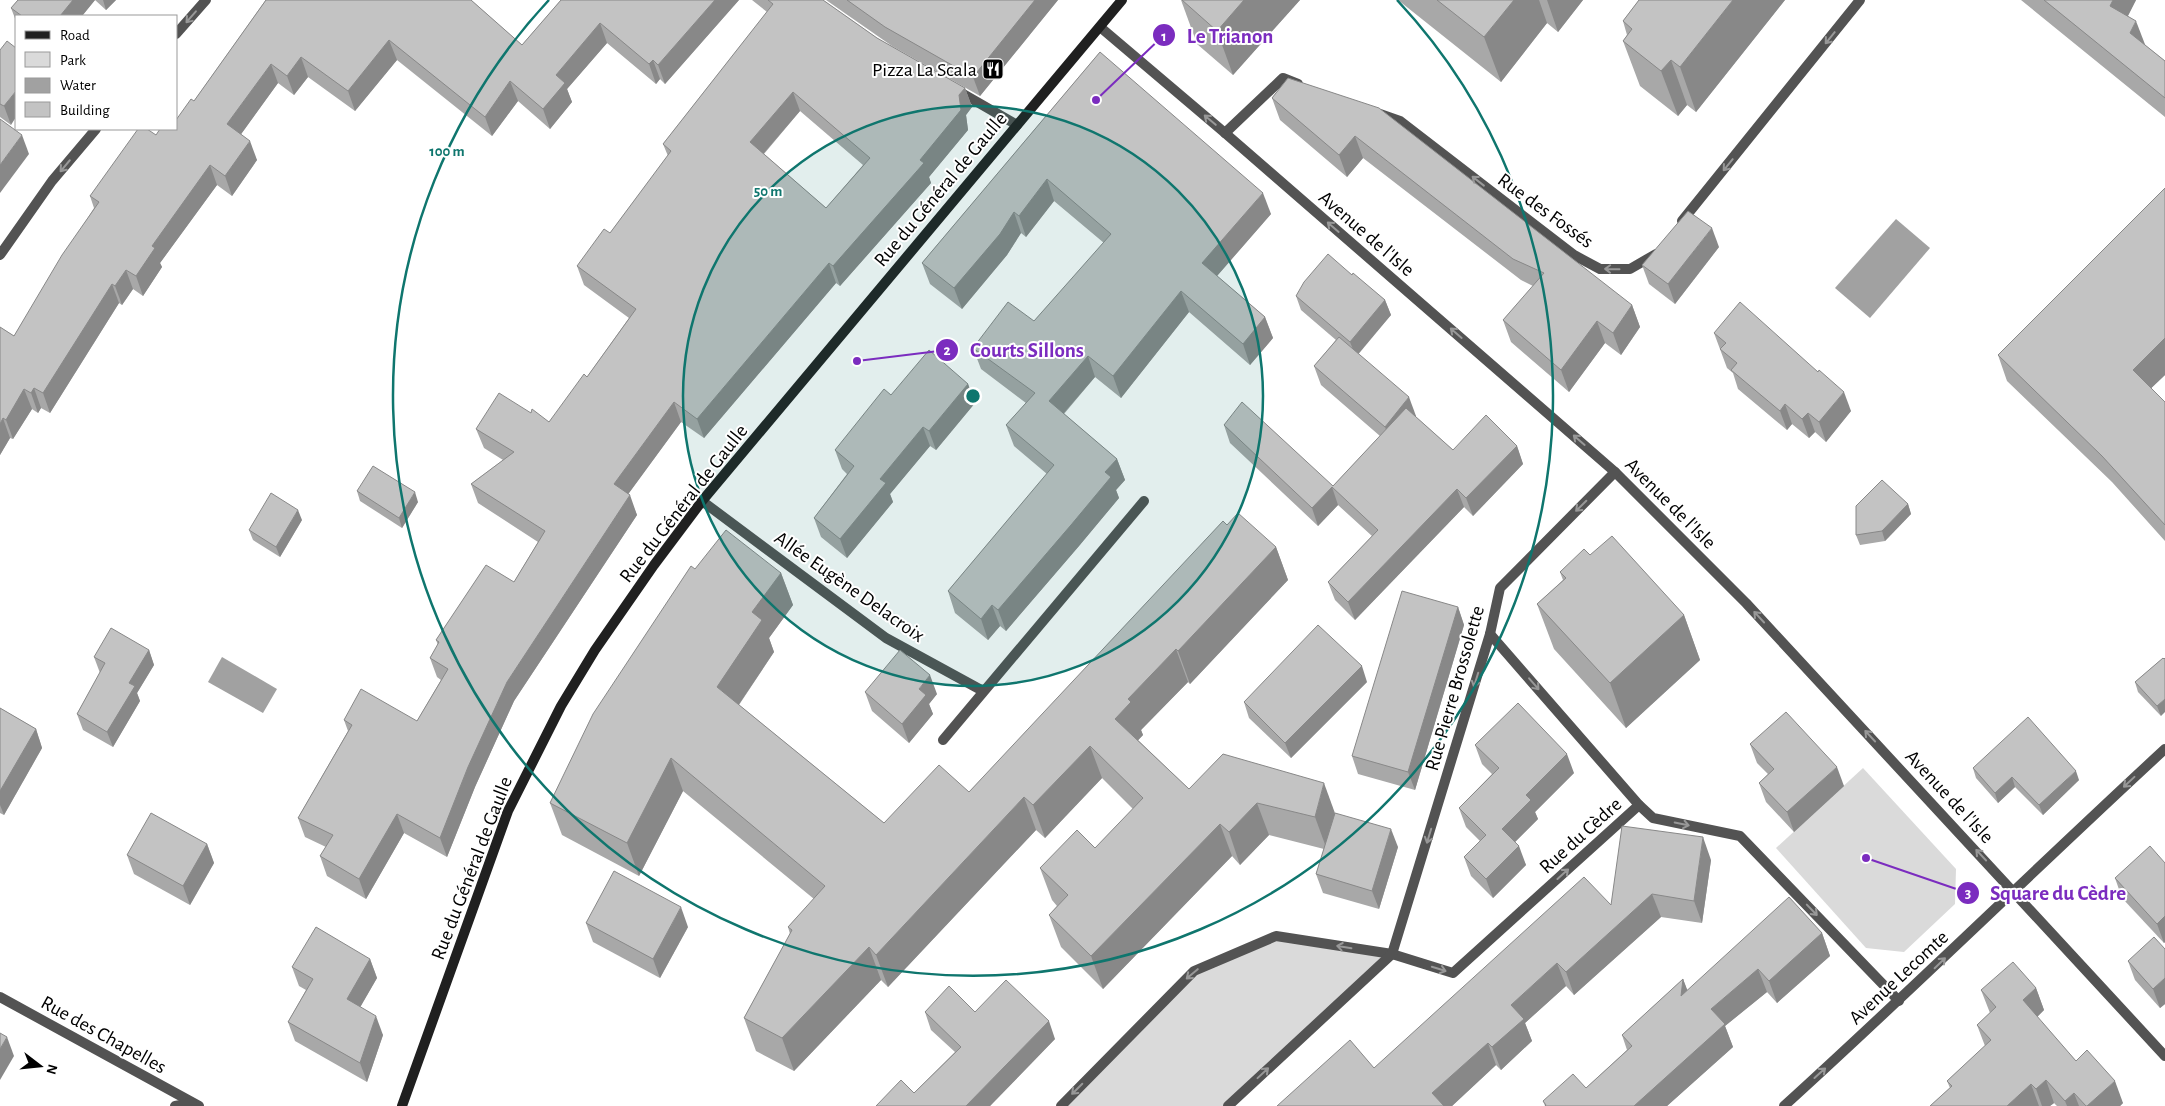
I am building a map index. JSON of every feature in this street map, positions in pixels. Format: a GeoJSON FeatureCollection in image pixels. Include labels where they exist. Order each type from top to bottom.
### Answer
{"type":"FeatureCollection","features":[{"type":"Feature","properties":{"kind":"main road","name":"Rue du Général de Gaulle"},"geometry":{"type":"LineString","coordinates":[[402,1106],[508,811],[561,706],[595,650],[654,565],[702,501],[1122,0]]}},
{"type":"Feature","properties":{"kind":"street"},"geometry":{"type":"LineString","coordinates":[[178,32],[206,0]]}},
{"type":"Feature","properties":{"kind":"street"},"geometry":{"type":"LineString","coordinates":[[1672,233],[1860,0]]}},
{"type":"Feature","properties":{"kind":"street","name":"Avenue de l'Isle"},"geometry":{"type":"LineString","coordinates":[[1100,27],[1225,133],[1615,472],[1746,602],[2165,1056]]}},
{"type":"Feature","properties":{"kind":"street"},"geometry":{"type":"LineString","coordinates":[[1225,133],[1283,78],[1310,88]]}},
{"type":"Feature","properties":{"kind":"street"},"geometry":{"type":"LineString","coordinates":[[945,84],[1017,125]]}},
{"type":"Feature","properties":{"kind":"street","name":"Rue des Fossés"},"geometry":{"type":"LineString","coordinates":[[1373,111],[1400,121],[1574,255],[1600,269],[1630,269],[1654,256],[1660,249]]}},
{"type":"Feature","properties":{"kind":"street"},"geometry":{"type":"LineString","coordinates":[[0,255],[52,181],[95,130]]}},
{"type":"Feature","properties":{"kind":"street","name":"Rue Pierre Brossolette"},"geometry":{"type":"LineString","coordinates":[[1392,954],[1490,634],[1500,588],[1615,472]]}},
{"type":"Feature","properties":{"kind":"street","name":"Allée Eugène Delacroix"},"geometry":{"type":"LineString","coordinates":[[702,501],[886,638],[983,691]]}},
{"type":"Feature","properties":{"kind":"street"},"geometry":{"type":"LineString","coordinates":[[943,740],[1144,501]]}},
{"type":"Feature","properties":{"kind":"street"},"geometry":{"type":"LineString","coordinates":[[1490,634],[1638,805]]}},
{"type":"Feature","properties":{"kind":"street","name":"Avenue Lecomte"},"geometry":{"type":"LineString","coordinates":[[1784,1106],[1899,1001],[2165,749]]}},
{"type":"Feature","properties":{"kind":"street","name":"Rue du Cèdre"},"geometry":{"type":"LineString","coordinates":[[1392,954],[1454,973],[1638,805],[1653,818],[1740,836],[1899,1001]]}},
{"type":"Feature","properties":{"kind":"street"},"geometry":{"type":"LineString","coordinates":[[1061,1106],[1194,971],[1276,936],[1392,954]]}},
{"type":"Feature","properties":{"kind":"street"},"geometry":{"type":"LineString","coordinates":[[1228,1106],[1392,954]]}},
{"type":"Feature","properties":{"kind":"street","name":"Rue des Chapelles"},"geometry":{"type":"LineString","coordinates":[[0,996],[196,1104]]}},
{"type":"Feature","properties":{"kind":"street","name":"Rue des Chapelles"},"geometry":{"type":"LineString","coordinates":[[175,1106],[196,1104]]}},
{"type":"Feature","properties":{"kind":"green space"},"geometry":{"type":"Polygon","coordinates":[[[1863,768],[1956,869],[1955,904],[1904,952],[1866,948],[1776,848],[1863,768]]]}},
{"type":"Feature","properties":{"kind":"green space"},"geometry":{"type":"Polygon","coordinates":[[[1276,936],[1392,954],[1228,1106],[1061,1106],[1194,971],[1276,936]]]}},
{"type":"Feature","properties":{"kind":"water"},"geometry":{"type":"Polygon","coordinates":[[[1896,219],[1930,248],[1870,318],[1835,288],[1896,219]]]}},
{"type":"Feature","properties":{"kind":"water"},"geometry":{"type":"Polygon","coordinates":[[[222,657],[277,689],[263,713],[208,682],[222,657]]]}},
{"type":"Feature","properties":{"kind":"building"},"geometry":{"type":"Polygon","coordinates":[[[18,0],[73,0],[61,15],[21,15],[11,8],[18,0]]]}},
{"type":"Feature","properties":{"kind":"building"},"geometry":{"type":"Polygon","coordinates":[[[266,0],[471,0],[522,45],[561,0],[715,0],[658,65],[653,60],[649,64],[600,23],[556,75],[565,83],[543,109],[510,81],[485,117],[389,40],[348,91],[301,57],[287,76],[271,64],[227,124],[250,141],[225,176],[210,165],[152,246],[155,248],[136,276],[126,270],[115,286],[112,284],[43,393],[34,388],[31,393],[24,389],[6,420],[3,418],[0,424],[0,327],[14,336],[62,255],[99,202],[90,196],[137,130],[148,130],[156,135],[159,130],[178,130],[178,117],[191,99],[194,101],[266,0]]]}},
{"type":"Feature","properties":{"kind":"building"},"geometry":{"type":"Polygon","coordinates":[[[768,0],[823,0],[877,38],[965,88],[959,95],[961,110],[920,160],[924,163],[833,266],[829,263],[697,419],[674,402],[614,484],[630,495],[507,682],[468,767],[440,838],[397,814],[359,879],[320,856],[333,835],[298,818],[352,725],[344,720],[361,689],[417,721],[448,669],[430,658],[439,642],[436,640],[486,565],[514,582],[545,531],[471,484],[514,452],[476,429],[499,393],[531,413],[532,409],[549,422],[584,374],[587,377],[636,309],[577,266],[604,229],[610,233],[671,151],[663,144],[773,4],[768,0]],[[793,92],[750,142],[826,208],[870,158],[793,92]]]}},
{"type":"Feature","properties":{"kind":"building"},"geometry":{"type":"Polygon","coordinates":[[[847,0],[1035,0],[973,77],[885,27],[847,0]]]}},
{"type":"Feature","properties":{"kind":"building"},"geometry":{"type":"Polygon","coordinates":[[[1182,0],[1244,0],[1217,31],[1182,0]]]}},
{"type":"Feature","properties":{"kind":"building"},"geometry":{"type":"Polygon","coordinates":[[[1437,0],[1514,0],[1484,37],[1437,0]]]}},
{"type":"Feature","properties":{"kind":"building"},"geometry":{"type":"Polygon","coordinates":[[[1639,0],[1733,0],[1680,67],[1671,60],[1661,71],[1623,41],[1632,29],[1623,21],[1639,0]]]}},
{"type":"Feature","properties":{"kind":"building"},"geometry":{"type":"Polygon","coordinates":[[[2044,0],[2113,0],[2110,6],[2136,21],[2130,33],[2165,61],[2165,98],[2044,0]]]}},
{"type":"Feature","properties":{"kind":"building"},"geometry":{"type":"Polygon","coordinates":[[[7,41],[15,47],[15,92],[4,106],[0,104],[0,50],[7,41]]]}},
{"type":"Feature","properties":{"kind":"building"},"geometry":{"type":"Polygon","coordinates":[[[1100,52],[1263,193],[1202,263],[1265,317],[1243,344],[1181,291],[1113,376],[1088,356],[1049,401],[1117,459],[1105,472],[1111,477],[998,610],[992,605],[981,619],[948,591],[1054,465],[1006,425],[1035,393],[973,348],[1008,302],[1034,321],[1111,234],[1047,179],[1019,216],[1014,212],[1000,234],[954,288],[922,263],[1100,52]]]}},
{"type":"Feature","properties":{"kind":"building"},"geometry":{"type":"Polygon","coordinates":[[[1288,78],[1379,108],[1632,305],[1613,333],[1597,321],[1561,370],[1503,320],[1544,273],[1513,259],[1355,136],[1339,155],[1272,98],[1288,78]]]}},
{"type":"Feature","properties":{"kind":"building"},"geometry":{"type":"Polygon","coordinates":[[[0,119],[22,135],[0,165],[0,119]]]}},
{"type":"Feature","properties":{"kind":"building"},"geometry":{"type":"Polygon","coordinates":[[[2165,188],[2165,338],[2133,370],[2165,402],[2165,525],[2102,456],[1998,355],[2165,188]]]}},
{"type":"Feature","properties":{"kind":"building"},"geometry":{"type":"Polygon","coordinates":[[[1688,211],[1712,228],[1668,284],[1642,265],[1688,211]]]}},
{"type":"Feature","properties":{"kind":"building"},"geometry":{"type":"Polygon","coordinates":[[[1328,254],[1385,300],[1350,342],[1296,296],[1304,282],[1328,254]]]}},
{"type":"Feature","properties":{"kind":"building"},"geometry":{"type":"Polygon","coordinates":[[[1740,302],[1818,372],[1819,370],[1844,392],[1819,422],[1808,413],[1802,419],[1785,404],[1780,411],[1731,370],[1737,363],[1720,349],[1726,343],[1714,333],[1740,302]]]}},
{"type":"Feature","properties":{"kind":"building"},"geometry":{"type":"Polygon","coordinates":[[[1339,337],[1409,397],[1385,427],[1314,366],[1339,337]]]}},
{"type":"Feature","properties":{"kind":"building"},"geometry":{"type":"Polygon","coordinates":[[[929,350],[968,384],[929,431],[923,427],[880,479],[886,483],[840,539],[814,518],[854,466],[835,450],[884,389],[891,395],[929,350]]]}},
{"type":"Feature","properties":{"kind":"building"},"geometry":{"type":"Polygon","coordinates":[[[1242,402],[1333,486],[1406,408],[1453,450],[1486,415],[1517,446],[1466,498],[1457,489],[1348,602],[1328,582],[1378,530],[1332,487],[1312,508],[1224,425],[1242,402]]]}},
{"type":"Feature","properties":{"kind":"building"},"geometry":{"type":"Polygon","coordinates":[[[373,466],[415,492],[399,518],[357,491],[373,466]]]}},
{"type":"Feature","properties":{"kind":"building"},"geometry":{"type":"Polygon","coordinates":[[[1882,480],[1908,504],[1882,531],[1856,535],[1856,506],[1882,480]]]}},
{"type":"Feature","properties":{"kind":"building"},"geometry":{"type":"Polygon","coordinates":[[[271,493],[298,510],[276,547],[249,530],[271,493]]]}},
{"type":"Feature","properties":{"kind":"building"},"geometry":{"type":"Polygon","coordinates":[[[1238,513],[1276,547],[1178,651],[1176,649],[1128,699],[1131,702],[1115,719],[1189,789],[1223,754],[1324,783],[1315,817],[1257,803],[1229,832],[1220,824],[1091,956],[1049,915],[1068,895],[1040,868],[1077,830],[1095,848],[1143,798],[1090,746],[1033,805],[1024,797],[876,955],[869,947],[782,1038],[744,1018],[792,930],[788,927],[825,886],[671,758],[627,843],[550,803],[593,714],[691,566],[695,569],[726,530],[781,573],[752,612],[762,620],[717,687],[884,823],[939,765],[969,792],[1223,521],[1227,525],[1238,513]]]}},
{"type":"Feature","properties":{"kind":"building"},"geometry":{"type":"Polygon","coordinates":[[[1612,536],[1684,615],[1610,683],[1537,604],[1566,578],[1560,572],[1584,549],[1590,555],[1612,536]]]}},
{"type":"Feature","properties":{"kind":"building"},"geometry":{"type":"Polygon","coordinates":[[[1402,591],[1458,607],[1408,772],[1352,756],[1402,591]]]}},
{"type":"Feature","properties":{"kind":"building"},"geometry":{"type":"Polygon","coordinates":[[[1318,625],[1362,666],[1285,743],[1244,702],[1318,625]]]}},
{"type":"Feature","properties":{"kind":"building"},"geometry":{"type":"Polygon","coordinates":[[[111,628],[149,650],[129,683],[135,686],[107,732],[77,714],[105,663],[94,657],[111,628]]]}},
{"type":"Feature","properties":{"kind":"building"},"geometry":{"type":"Polygon","coordinates":[[[900,650],[930,675],[919,689],[926,695],[902,724],[865,692],[900,650]]]}},
{"type":"Feature","properties":{"kind":"building"},"geometry":{"type":"Polygon","coordinates":[[[2165,658],[2165,699],[2157,706],[2135,682],[2165,658]]]}},
{"type":"Feature","properties":{"kind":"building"},"geometry":{"type":"Polygon","coordinates":[[[1518,703],[1567,754],[1526,795],[1531,800],[1502,829],[1519,846],[1486,879],[1464,857],[1486,835],[1459,808],[1499,768],[1475,745],[1518,703]]]}},
{"type":"Feature","properties":{"kind":"building"},"geometry":{"type":"Polygon","coordinates":[[[0,708],[36,729],[0,791],[0,708]]]}},
{"type":"Feature","properties":{"kind":"building"},"geometry":{"type":"Polygon","coordinates":[[[1786,712],[1837,767],[1787,812],[1759,783],[1774,769],[1750,744],[1786,712]]]}},
{"type":"Feature","properties":{"kind":"building"},"geometry":{"type":"Polygon","coordinates":[[[2028,717],[2076,771],[2039,805],[2012,777],[1995,793],[1973,768],[2028,717]]]}},
{"type":"Feature","properties":{"kind":"building"},"geometry":{"type":"Polygon","coordinates":[[[151,813],[207,844],[183,886],[127,855],[151,813]]]}},
{"type":"Feature","properties":{"kind":"building"},"geometry":{"type":"Polygon","coordinates":[[[1335,813],[1391,829],[1372,891],[1316,874],[1335,813]]]}},
{"type":"Feature","properties":{"kind":"building"},"geometry":{"type":"Polygon","coordinates":[[[1622,826],[1703,837],[1694,901],[1652,894],[1566,972],[1557,963],[1511,1005],[1524,1019],[1492,1047],[1488,1043],[1432,1093],[1444,1106],[1277,1106],[1350,1040],[1374,1068],[1584,877],[1611,905],[1622,826]]]}},
{"type":"Feature","properties":{"kind":"building"},"geometry":{"type":"Polygon","coordinates":[[[2150,846],[2165,863],[2165,916],[2157,924],[2115,878],[2150,846]]]}},
{"type":"Feature","properties":{"kind":"building"},"geometry":{"type":"Polygon","coordinates":[[[614,871],[681,907],[653,959],[586,923],[614,871]]]}},
{"type":"Feature","properties":{"kind":"building"},"geometry":{"type":"Polygon","coordinates":[[[1789,897],[1822,933],[1769,981],[1758,969],[1711,1009],[1725,1024],[1634,1106],[1545,1106],[1543,1101],[1573,1074],[1586,1088],[1632,1046],[1622,1035],[1683,979],[1681,996],[1789,897]]]}},
{"type":"Feature","properties":{"kind":"building"},"geometry":{"type":"Polygon","coordinates":[[[316,927],[370,959],[347,999],[376,1016],[360,1063],[288,1022],[313,979],[292,967],[316,927]]]}},
{"type":"Feature","properties":{"kind":"building"},"geometry":{"type":"Polygon","coordinates":[[[2154,937],[2165,949],[2165,978],[2153,989],[2128,961],[2154,937]]]}},
{"type":"Feature","properties":{"kind":"building"},"geometry":{"type":"Polygon","coordinates":[[[2013,962],[2036,988],[2023,1000],[2076,1061],[2087,1050],[2115,1081],[2087,1106],[2074,1093],[2065,1101],[2046,1080],[2036,1089],[2031,1084],[2007,1106],[1930,1106],[1952,1086],[1947,1081],[1991,1040],[1977,1025],[1996,1007],[1981,990],[2013,962]]]}},
{"type":"Feature","properties":{"kind":"building"},"geometry":{"type":"Polygon","coordinates":[[[1006,980],[1049,1021],[966,1106],[876,1106],[901,1080],[914,1093],[961,1047],[925,1012],[949,986],[975,1012],[1006,980]]]}},
{"type":"Feature","properties":{"kind":"building"},"geometry":{"type":"Polygon","coordinates":[[[0,1033],[7,1037],[0,1049],[0,1033]]]}},
{"type":"Feature","properties":{"kind":"place","name":"Pizza La Scala"},"geometry":{"type":"Point","coordinates":[993,69]}},
{"type":"Feature","properties":{"kind":"place","name":"Le Trianon"},"geometry":{"type":"Point","coordinates":[1096,100]}},
{"type":"Feature","properties":{"kind":"place","name":"Courts Sillons"},"geometry":{"type":"Point","coordinates":[857,361]}},
{"type":"Feature","properties":{"kind":"place","name":"Square du Cèdre"},"geometry":{"type":"Point","coordinates":[1866,858]}}]}
